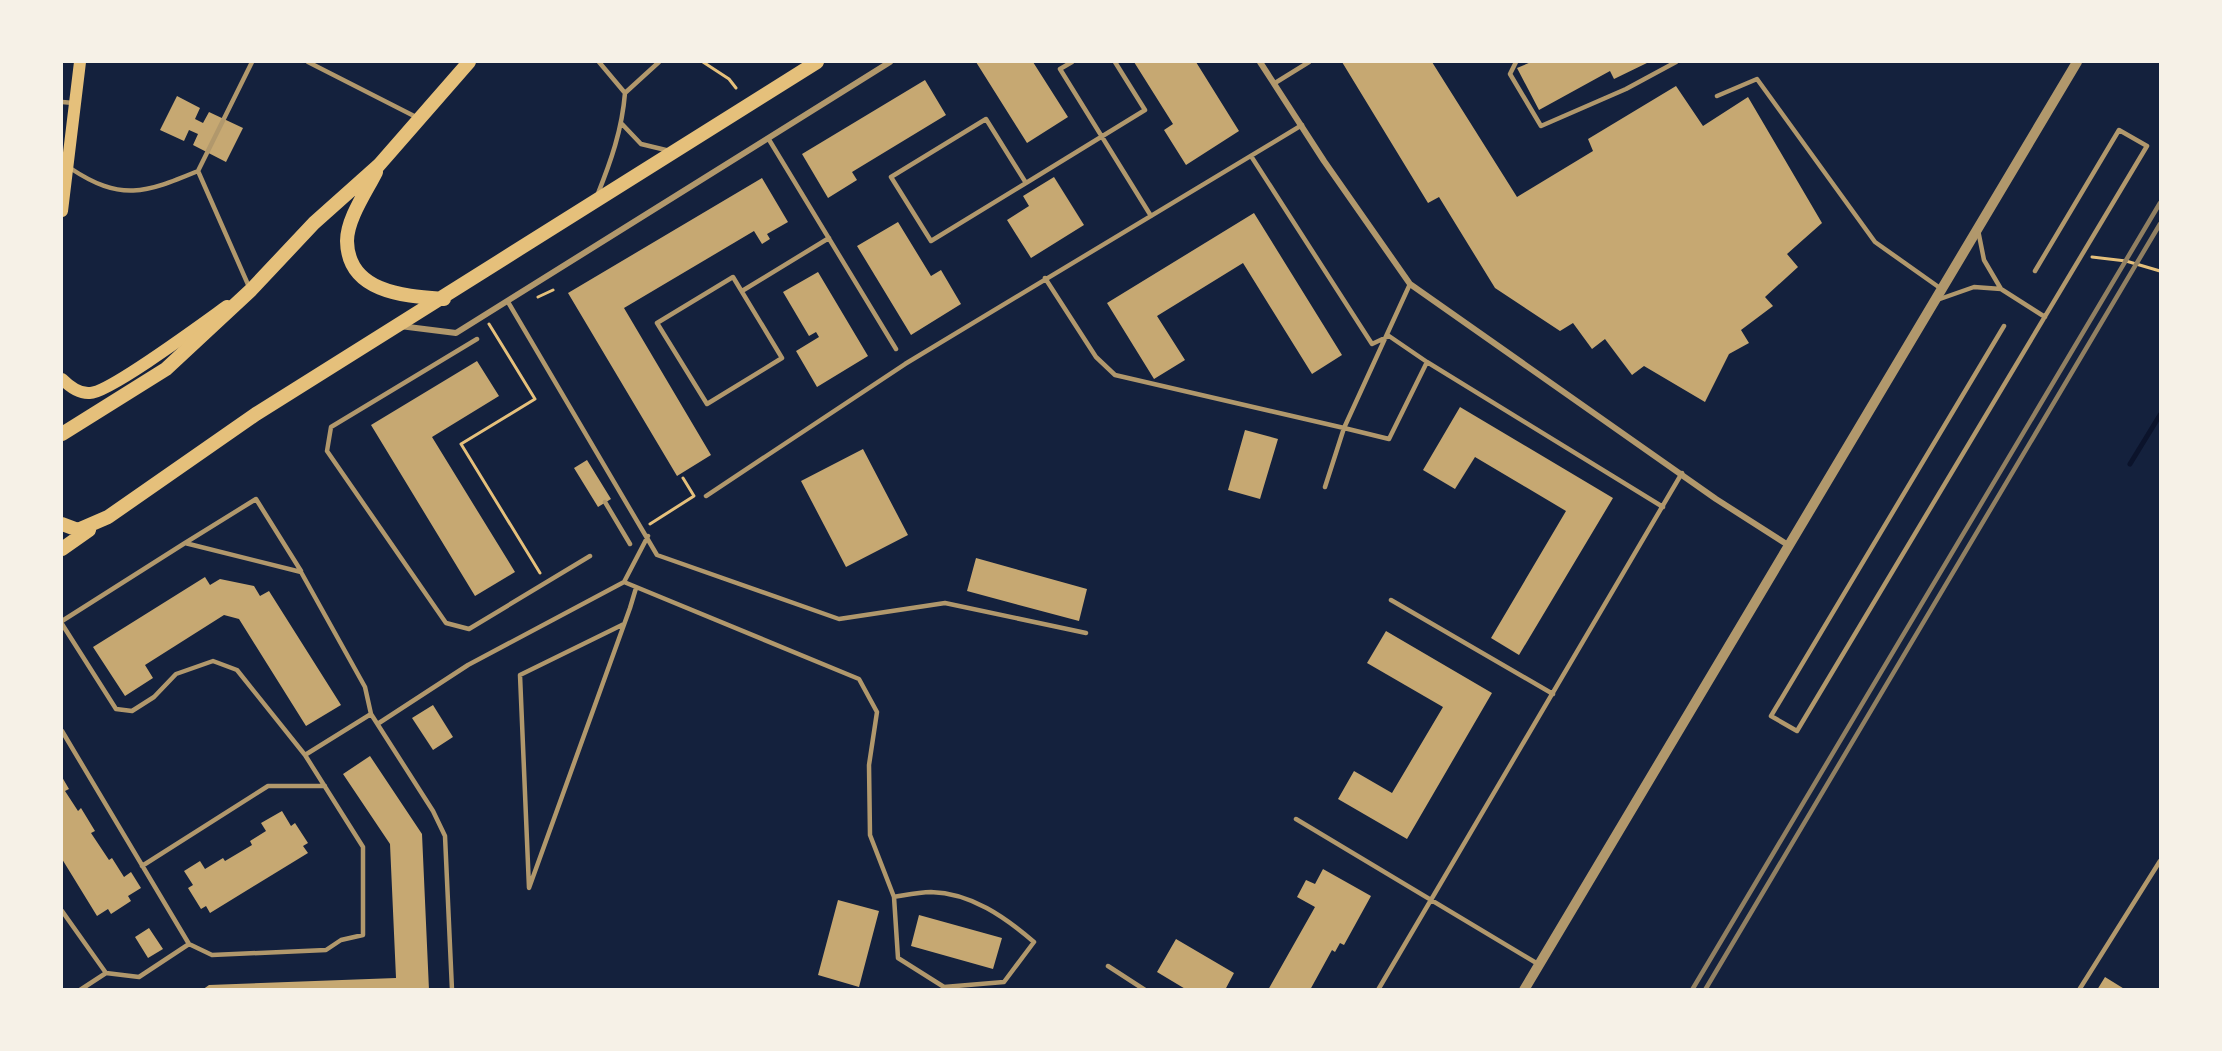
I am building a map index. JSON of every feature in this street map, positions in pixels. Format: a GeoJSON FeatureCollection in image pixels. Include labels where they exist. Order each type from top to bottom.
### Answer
{"type":"FeatureCollection","features":[{"type":"Feature","properties":{"kind":"main road"},"geometry":{"type":"LineString","coordinates":[[62,212],[80,62]]}},
{"type":"Feature","properties":{"kind":"main road"},"geometry":{"type":"LineString","coordinates":[[62,434],[166,369],[251,290],[314,223],[380,165],[418,118],[469,62]]}},
{"type":"Feature","properties":{"kind":"main road"},"geometry":{"type":"LineString","coordinates":[[62,549],[256,414],[817,62]]}},
{"type":"Feature","properties":{"kind":"main road"},"geometry":{"type":"LineString","coordinates":[[380,165],[356,212],[347,240],[351,262],[365,281],[374,285],[400,295],[444,298]]}},
{"type":"Feature","properties":{"kind":"main road"},"geometry":{"type":"LineString","coordinates":[[62,379],[71,388],[90,393],[112,384],[251,290]]}},
{"type":"Feature","properties":{"kind":"main road"},"geometry":{"type":"LineString","coordinates":[[62,524],[78,530],[108,517]]}},
{"type":"Feature","properties":{"kind":"street"},"geometry":{"type":"LineString","coordinates":[[399,326],[456,333],[890,62]]}},
{"type":"Feature","properties":{"kind":"street"},"geometry":{"type":"LineString","coordinates":[[1260,62],[1324,161],[1410,284],[1788,545]]}},
{"type":"Feature","properties":{"kind":"street"},"geometry":{"type":"LineString","coordinates":[[1524,990],[1940,288],[2077,62]]}},
{"type":"Feature","properties":{"kind":"lane"},"geometry":{"type":"LineString","coordinates":[[67,166],[93,184],[122,190],[154,189],[198,171],[252,62]]}},
{"type":"Feature","properties":{"kind":"lane"},"geometry":{"type":"LineString","coordinates":[[308,62],[418,118]]}},
{"type":"Feature","properties":{"kind":"lane"},"geometry":{"type":"LineString","coordinates":[[599,62],[625,93]]}},
{"type":"Feature","properties":{"kind":"lane"},"geometry":{"type":"LineString","coordinates":[[593,204],[611,162],[622,124],[625,93],[659,62]]}},
{"type":"Feature","properties":{"kind":"lane"},"geometry":{"type":"LineString","coordinates":[[1072,62],[1060,69],[1151,216]]}},
{"type":"Feature","properties":{"kind":"lane"},"geometry":{"type":"LineString","coordinates":[[1026,183],[986,119],[891,177],[931,242],[1145,110],[1115,62]]}},
{"type":"Feature","properties":{"kind":"lane"},"geometry":{"type":"LineString","coordinates":[[1275,83],[1308,62]]}},
{"type":"Feature","properties":{"kind":"lane"},"geometry":{"type":"LineString","coordinates":[[1516,62],[1510,74],[1541,126],[1626,89],[1676,62]]}},
{"type":"Feature","properties":{"kind":"lane"},"geometry":{"type":"LineString","coordinates":[[1717,96],[1757,79],[1875,242],[1940,288]]}},
{"type":"Feature","properties":{"kind":"lane"},"geometry":{"type":"LineString","coordinates":[[62,102],[75,103]]}},
{"type":"Feature","properties":{"kind":"lane"},"geometry":{"type":"LineString","coordinates":[[622,124],[641,144],[674,152]]}},
{"type":"Feature","properties":{"kind":"lane"},"geometry":{"type":"LineString","coordinates":[[706,496],[905,364],[1302,125]]}},
{"type":"Feature","properties":{"kind":"lane"},"geometry":{"type":"LineString","coordinates":[[2004,326],[1771,716],[1797,731],[2147,146],[2119,130],[2035,271]]}},
{"type":"Feature","properties":{"kind":"lane"},"geometry":{"type":"LineString","coordinates":[[768,138],[896,349]]}},
{"type":"Feature","properties":{"kind":"lane"},"geometry":{"type":"LineString","coordinates":[[1251,156],[1372,344],[1389,336]]}},
{"type":"Feature","properties":{"kind":"lane"},"geometry":{"type":"LineString","coordinates":[[198,171],[251,290]]}},
{"type":"Feature","properties":{"kind":"lane"},"geometry":{"type":"LineString","coordinates":[[1978,226],[1984,260],[2001,289],[2045,317]]}},
{"type":"Feature","properties":{"kind":"lane"},"geometry":{"type":"LineString","coordinates":[[742,291],[829,238]]}},
{"type":"Feature","properties":{"kind":"lane"},"geometry":{"type":"LineString","coordinates":[[733,277],[742,291],[782,358],[706,404],[657,323],[733,277]]}},
{"type":"Feature","properties":{"kind":"lane"},"geometry":{"type":"LineString","coordinates":[[1045,278],[1096,357],[1115,375],[1389,439],[1427,363]]}},
{"type":"Feature","properties":{"kind":"lane"},"geometry":{"type":"LineString","coordinates":[[1325,487],[1344,428],[1389,336],[1410,284]]}},
{"type":"Feature","properties":{"kind":"lane"},"geometry":{"type":"LineString","coordinates":[[1932,302],[1974,287],[2001,289]]}},
{"type":"Feature","properties":{"kind":"lane"},"geometry":{"type":"LineString","coordinates":[[508,302],[648,536],[657,555],[839,619],[945,603],[1086,633]]}},
{"type":"Feature","properties":{"kind":"lane"},"geometry":{"type":"LineString","coordinates":[[1389,336],[1427,363],[1663,507]]}},
{"type":"Feature","properties":{"kind":"lane"},"geometry":{"type":"LineString","coordinates":[[477,339],[331,427],[327,451],[446,623],[469,629],[590,556]]}},
{"type":"Feature","properties":{"kind":"lane"},"geometry":{"type":"LineString","coordinates":[[1378,990],[1682,473]]}},
{"type":"Feature","properties":{"kind":"lane"},"geometry":{"type":"LineString","coordinates":[[62,731],[189,944],[212,955],[326,950],[341,940],[363,935],[363,847],[305,755],[237,670],[213,662],[176,674],[154,697],[132,711],[116,709],[62,622],[256,499],[301,572],[365,687],[371,714],[379,723],[446,836],[452,990]]}},
{"type":"Feature","properties":{"kind":"lane"},"geometry":{"type":"LineString","coordinates":[[605,502],[630,544]]}},
{"type":"Feature","properties":{"kind":"lane"},"geometry":{"type":"LineString","coordinates":[[379,723],[468,665],[624,582],[648,536]]}},
{"type":"Feature","properties":{"kind":"lane"},"geometry":{"type":"LineString","coordinates":[[185,543],[301,572]]}},
{"type":"Feature","properties":{"kind":"lane"},"geometry":{"type":"LineString","coordinates":[[624,582],[860,679],[877,712],[869,765],[870,835],[894,897],[898,958],[944,987],[1004,982],[1034,942],[1003,915],[955,895],[930,892],[894,897]]}},
{"type":"Feature","properties":{"kind":"lane"},"geometry":{"type":"LineString","coordinates":[[624,624],[520,675],[529,888],[624,624],[636,588]]}},
{"type":"Feature","properties":{"kind":"lane"},"geometry":{"type":"LineString","coordinates":[[1391,600],[1552,694]]}},
{"type":"Feature","properties":{"kind":"lane"},"geometry":{"type":"LineString","coordinates":[[305,755],[371,714]]}},
{"type":"Feature","properties":{"kind":"lane"},"geometry":{"type":"LineString","coordinates":[[142,866],[268,786],[324,786]]}},
{"type":"Feature","properties":{"kind":"lane"},"geometry":{"type":"LineString","coordinates":[[1296,819],[1539,964]]}},
{"type":"Feature","properties":{"kind":"lane"},"geometry":{"type":"LineString","coordinates":[[2079,990],[2160,861]]}},
{"type":"Feature","properties":{"kind":"lane"},"geometry":{"type":"LineString","coordinates":[[62,911],[106,973]]}},
{"type":"Feature","properties":{"kind":"lane"},"geometry":{"type":"LineString","coordinates":[[80,990],[106,973],[139,977],[189,944]]}},
{"type":"Feature","properties":{"kind":"lane"},"geometry":{"type":"LineString","coordinates":[[1108,966],[1145,990]]}},
{"type":"Feature","properties":{"kind":"path"},"geometry":{"type":"LineString","coordinates":[[703,62],[729,79],[736,88]]}},
{"type":"Feature","properties":{"kind":"path"},"geometry":{"type":"LineString","coordinates":[[2081,256],[2126,261],[2160,271]]}},
{"type":"Feature","properties":{"kind":"path"},"geometry":{"type":"LineString","coordinates":[[488,322],[535,399],[461,444],[546,583]]}},
{"type":"Feature","properties":{"kind":"path"},"geometry":{"type":"LineString","coordinates":[[643,528],[694,496],[683,478]]}},
{"type":"Feature","properties":{"kind":"building"},"geometry":{"type":"Polygon","coordinates":[[[976,62],[1033,62],[1068,117],[1027,143],[976,62]]]}},
{"type":"Feature","properties":{"kind":"building"},"geometry":{"type":"Polygon","coordinates":[[[1134,62],[1196,62],[1239,131],[1186,165],[1164,130],[1173,124],[1134,62]]]}},
{"type":"Feature","properties":{"kind":"building"},"geometry":{"type":"Polygon","coordinates":[[[1342,62],[1432,62],[1517,197],[1593,151],[1588,139],[1676,86],[1703,126],[1748,97],[1822,223],[1787,254],[1798,267],[1765,297],[1773,306],[1741,330],[1749,343],[1729,354],[1705,402],[1644,366],[1632,375],[1605,339],[1592,349],[1573,323],[1560,331],[1495,288],[1439,197],[1428,203],[1342,62]]]}},
{"type":"Feature","properties":{"kind":"building"},"geometry":{"type":"Polygon","coordinates":[[[1531,62],[1649,62],[1614,79],[1610,71],[1539,110],[1517,68],[1531,62]]]}},
{"type":"Feature","properties":{"kind":"building"},"geometry":{"type":"Polygon","coordinates":[[[925,80],[946,115],[852,172],[857,180],[828,198],[802,154],[925,80]]]}},
{"type":"Feature","properties":{"kind":"building"},"geometry":{"type":"Polygon","coordinates":[[[177,96],[200,108],[195,119],[203,123],[209,112],[243,128],[226,162],[193,145],[198,134],[189,130],[184,141],[160,130],[177,96]]]}},
{"type":"Feature","properties":{"kind":"building"},"geometry":{"type":"Polygon","coordinates":[[[1054,177],[1084,225],[1031,258],[1007,220],[1029,206],[1023,196],[1054,177]]]}},
{"type":"Feature","properties":{"kind":"building"},"geometry":{"type":"Polygon","coordinates":[[[762,178],[788,222],[767,234],[770,239],[762,244],[754,231],[624,308],[711,455],[677,476],[568,293],[762,178]]]}},
{"type":"Feature","properties":{"kind":"building"},"geometry":{"type":"Polygon","coordinates":[[[1254,213],[1342,355],[1312,374],[1243,263],[1157,316],[1185,360],[1154,379],[1107,303],[1254,213]]]}},
{"type":"Feature","properties":{"kind":"building"},"geometry":{"type":"Polygon","coordinates":[[[898,222],[931,276],[941,270],[961,304],[911,335],[857,246],[898,222]]]}},
{"type":"Feature","properties":{"kind":"building"},"geometry":{"type":"Polygon","coordinates":[[[818,272],[868,356],[817,387],[796,351],[819,337],[816,332],[809,336],[783,292],[818,272]]]}},
{"type":"Feature","properties":{"kind":"building"},"geometry":{"type":"Polygon","coordinates":[[[477,361],[499,396],[432,437],[515,572],[475,596],[371,425],[477,361]]]}},
{"type":"Feature","properties":{"kind":"building"},"geometry":{"type":"Polygon","coordinates":[[[1460,407],[1613,498],[1519,655],[1491,638],[1566,511],[1475,457],[1455,489],[1423,470],[1460,407]]]}},
{"type":"Feature","properties":{"kind":"building"},"geometry":{"type":"Polygon","coordinates":[[[1245,430],[1278,439],[1260,499],[1228,490],[1245,430]]]}},
{"type":"Feature","properties":{"kind":"building"},"geometry":{"type":"Polygon","coordinates":[[[863,449],[908,535],[846,567],[801,481],[863,449]]]}},
{"type":"Feature","properties":{"kind":"building"},"geometry":{"type":"Polygon","coordinates":[[[587,460],[611,499],[598,507],[574,468],[587,460]]]}},
{"type":"Feature","properties":{"kind":"building"},"geometry":{"type":"Polygon","coordinates":[[[976,558],[1087,589],[1079,621],[967,591],[976,558]]]}},
{"type":"Feature","properties":{"kind":"building"},"geometry":{"type":"Polygon","coordinates":[[[205,577],[210,585],[220,579],[254,586],[260,596],[269,591],[341,705],[306,726],[239,619],[224,615],[145,665],[153,678],[125,696],[93,647],[205,577]]]}},
{"type":"Feature","properties":{"kind":"building"},"geometry":{"type":"Polygon","coordinates":[[[1386,631],[1492,693],[1407,839],[1338,799],[1354,771],[1392,793],[1443,707],[1367,663],[1386,631]]]}},
{"type":"Feature","properties":{"kind":"building"},"geometry":{"type":"Polygon","coordinates":[[[433,705],[453,737],[433,750],[412,718],[433,705]]]}},
{"type":"Feature","properties":{"kind":"building"},"geometry":{"type":"Polygon","coordinates":[[[370,756],[422,834],[429,990],[202,990],[209,985],[396,978],[390,844],[343,774],[370,756]]]}},
{"type":"Feature","properties":{"kind":"building"},"geometry":{"type":"Polygon","coordinates":[[[62,777],[69,789],[65,791],[78,811],[81,808],[95,831],[91,833],[109,860],[112,858],[124,877],[131,872],[141,888],[128,896],[131,901],[111,914],[108,909],[97,916],[62,859],[62,777]]]}},
{"type":"Feature","properties":{"kind":"building"},"geometry":{"type":"Polygon","coordinates":[[[282,811],[291,826],[295,823],[308,843],[303,846],[308,853],[210,913],[206,906],[201,909],[188,888],[193,885],[184,871],[200,861],[205,869],[223,858],[225,861],[252,845],[250,841],[266,831],[261,823],[282,811]]]}},
{"type":"Feature","properties":{"kind":"building"},"geometry":{"type":"Polygon","coordinates":[[[1323,869],[1371,896],[1344,945],[1340,943],[1335,952],[1332,950],[1310,990],[1268,990],[1315,907],[1297,897],[1306,880],[1315,884],[1323,869]]]}},
{"type":"Feature","properties":{"kind":"building"},"geometry":{"type":"Polygon","coordinates":[[[838,900],[879,911],[859,987],[818,975],[838,900]]]}},
{"type":"Feature","properties":{"kind":"building"},"geometry":{"type":"Polygon","coordinates":[[[919,915],[1002,938],[993,969],[911,946],[919,915]]]}},
{"type":"Feature","properties":{"kind":"building"},"geometry":{"type":"Polygon","coordinates":[[[149,928],[163,949],[148,958],[135,937],[149,928]]]}},
{"type":"Feature","properties":{"kind":"building"},"geometry":{"type":"Polygon","coordinates":[[[1176,939],[1234,973],[1225,990],[1187,990],[1157,972],[1176,939]]]}},
{"type":"Feature","properties":{"kind":"building"},"geometry":{"type":"Polygon","coordinates":[[[2105,977],[2126,990],[2097,990],[2105,977]]]}},
{"type":"Feature","properties":{"kind":"waterway"},"geometry":{"type":"LineString","coordinates":[[2130,464],[2160,415]]}},
{"type":"Feature","properties":{"kind":"railway"},"geometry":{"type":"LineString","coordinates":[[1692,990],[2160,203]]}},
{"type":"Feature","properties":{"kind":"railway"},"geometry":{"type":"LineString","coordinates":[[1705,990],[2160,224]]}}]}
